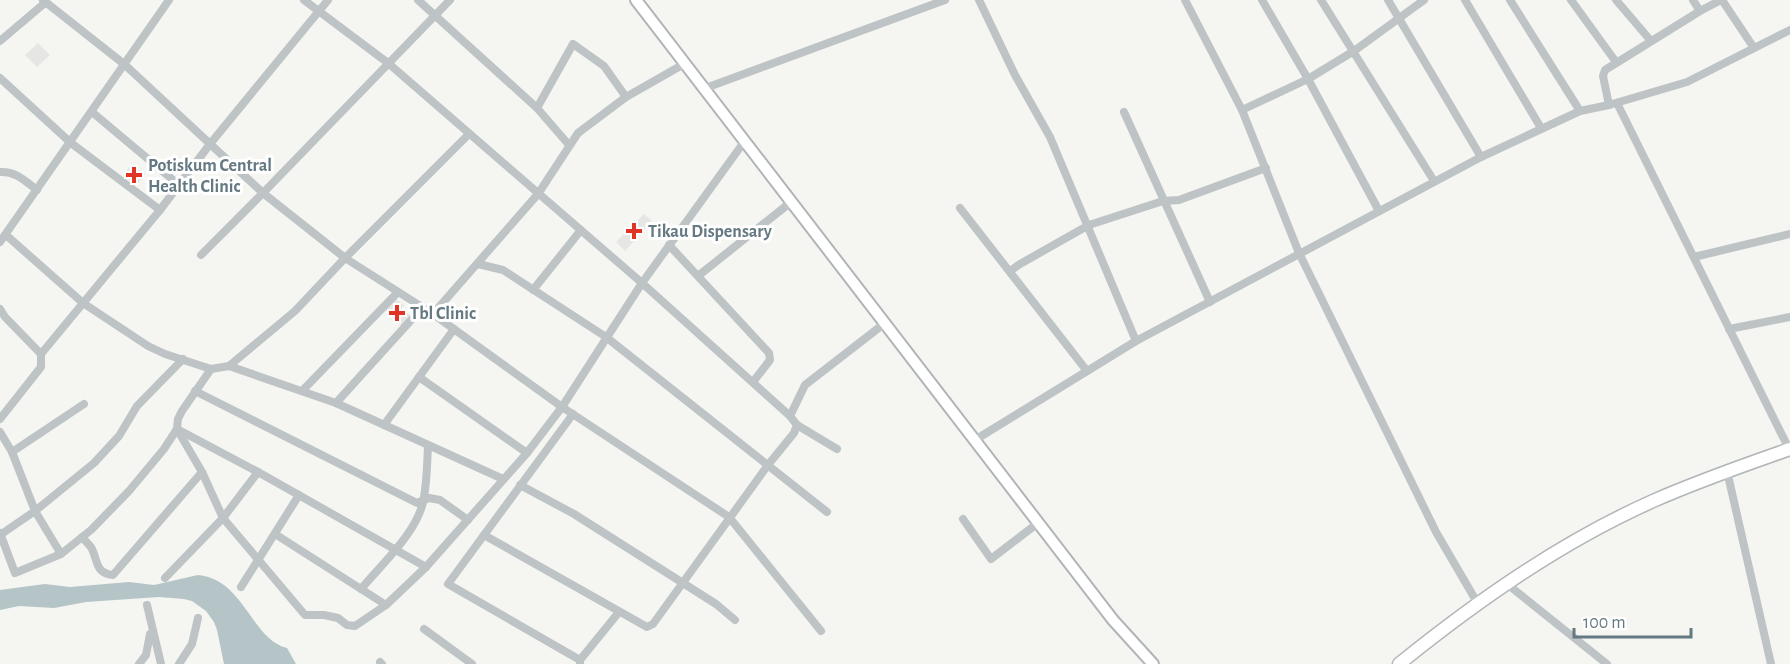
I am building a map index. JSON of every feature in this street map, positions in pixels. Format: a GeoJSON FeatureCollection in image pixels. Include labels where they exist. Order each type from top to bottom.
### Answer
{"type":"FeatureCollection","features":[{"type":"Feature","properties":{"kind":"highway"},"geometry":{"type":"LineString","coordinates":[[1399,664],[1432,637],[1507,584],[1607,524],[1726,471],[1790,449]]}},
{"type":"Feature","properties":{"kind":"main road"},"geometry":{"type":"LineString","coordinates":[[636,0],[1113,620],[1154,664]]}},
{"type":"Feature","properties":{"kind":"street"},"geometry":{"type":"LineString","coordinates":[[169,0],[3,238],[83,303],[148,346],[211,369],[229,366],[336,403],[503,478]]}},
{"type":"Feature","properties":{"kind":"street"},"geometry":{"type":"LineString","coordinates":[[304,0],[388,63],[642,282],[790,416],[797,425],[837,449]]}},
{"type":"Feature","properties":{"kind":"street"},"geometry":{"type":"LineString","coordinates":[[0,419],[41,367],[41,354],[328,0]]}},
{"type":"Feature","properties":{"kind":"street"},"geometry":{"type":"LineString","coordinates":[[418,0],[537,108],[570,145]]}},
{"type":"Feature","properties":{"kind":"street"},"geometry":{"type":"LineString","coordinates":[[201,255],[450,0]]}},
{"type":"Feature","properties":{"kind":"street"},"geometry":{"type":"LineString","coordinates":[[703,89],[945,0]]}},
{"type":"Feature","properties":{"kind":"street"},"geometry":{"type":"LineString","coordinates":[[978,0],[1015,75],[1050,137],[1136,341]]}},
{"type":"Feature","properties":{"kind":"street"},"geometry":{"type":"LineString","coordinates":[[1185,0],[1242,110],[1299,253],[1436,532],[1478,604]]}},
{"type":"Feature","properties":{"kind":"street"},"geometry":{"type":"LineString","coordinates":[[1262,0],[1308,79],[1379,211]]}},
{"type":"Feature","properties":{"kind":"street"},"geometry":{"type":"LineString","coordinates":[[1322,0],[1434,181]]}},
{"type":"Feature","properties":{"kind":"street"},"geometry":{"type":"LineString","coordinates":[[1388,0],[1481,157]]}},
{"type":"Feature","properties":{"kind":"street"},"geometry":{"type":"LineString","coordinates":[[1242,110],[1308,79],[1354,51],[1424,0]]}},
{"type":"Feature","properties":{"kind":"street"},"geometry":{"type":"LineString","coordinates":[[1465,0],[1541,128]]}},
{"type":"Feature","properties":{"kind":"street"},"geometry":{"type":"LineString","coordinates":[[1510,0],[1580,111]]}},
{"type":"Feature","properties":{"kind":"street"},"geometry":{"type":"LineString","coordinates":[[1571,0],[1616,62]]}},
{"type":"Feature","properties":{"kind":"street"},"geometry":{"type":"LineString","coordinates":[[1617,0],[1651,40]]}},
{"type":"Feature","properties":{"kind":"street"},"geometry":{"type":"LineString","coordinates":[[1694,0],[1700,10]]}},
{"type":"Feature","properties":{"kind":"street"},"geometry":{"type":"LineString","coordinates":[[1754,48],[1721,0],[1700,10],[1616,62],[1605,70],[1603,76],[1613,104],[1694,257],[1790,449]]}},
{"type":"Feature","properties":{"kind":"street"},"geometry":{"type":"LineString","coordinates":[[0,41],[44,1],[124,64],[263,193],[345,258],[433,314],[573,414],[729,517],[821,631]]}},
{"type":"Feature","properties":{"kind":"street"},"geometry":{"type":"LineString","coordinates":[[975,440],[1136,341],[1481,157],[1580,111],[1613,104],[1687,82],[1790,30]]}},
{"type":"Feature","properties":{"kind":"street"},"geometry":{"type":"LineString","coordinates":[[537,108],[573,44],[604,66],[626,97]]}},
{"type":"Feature","properties":{"kind":"street"},"geometry":{"type":"LineString","coordinates":[[433,314],[538,194],[578,132],[626,97],[684,64]]}},
{"type":"Feature","properties":{"kind":"street"},"geometry":{"type":"LineString","coordinates":[[0,78],[71,143],[160,210]]}},
{"type":"Feature","properties":{"kind":"street"},"geometry":{"type":"LineString","coordinates":[[92,112],[179,185]]}},
{"type":"Feature","properties":{"kind":"street"},"geometry":{"type":"LineString","coordinates":[[1124,112],[1210,302]]}},
{"type":"Feature","properties":{"kind":"street"},"geometry":{"type":"LineString","coordinates":[[229,366],[295,311],[469,134]]}},
{"type":"Feature","properties":{"kind":"street"},"geometry":{"type":"LineString","coordinates":[[177,429],[202,472],[224,518],[305,615],[338,618],[347,625],[355,626],[386,605],[426,567],[527,453],[562,406],[642,282],[744,142]]}},
{"type":"Feature","properties":{"kind":"street"},"geometry":{"type":"LineString","coordinates":[[1010,271],[1089,225],[1163,201],[1179,200],[1266,168]]}},
{"type":"Feature","properties":{"kind":"street"},"geometry":{"type":"LineString","coordinates":[[0,172],[9,171],[37,190]]}},
{"type":"Feature","properties":{"kind":"street"},"geometry":{"type":"LineString","coordinates":[[698,276],[791,202]]}},
{"type":"Feature","properties":{"kind":"street"},"geometry":{"type":"LineString","coordinates":[[960,208],[1087,371]]}},
{"type":"Feature","properties":{"kind":"street"},"geometry":{"type":"LineString","coordinates":[[533,290],[581,230]]}},
{"type":"Feature","properties":{"kind":"street"},"geometry":{"type":"LineString","coordinates":[[1694,257],[1790,234]]}},
{"type":"Feature","properties":{"kind":"street"},"geometry":{"type":"LineString","coordinates":[[669,245],[769,353],[770,360],[753,382]]}},
{"type":"Feature","properties":{"kind":"street"},"geometry":{"type":"LineString","coordinates":[[478,264],[503,270],[606,338],[827,512]]}},
{"type":"Feature","properties":{"kind":"street"},"geometry":{"type":"LineString","coordinates":[[302,391],[398,292]]}},
{"type":"Feature","properties":{"kind":"street"},"geometry":{"type":"LineString","coordinates":[[336,403],[422,308]]}},
{"type":"Feature","properties":{"kind":"street"},"geometry":{"type":"LineString","coordinates":[[0,309],[41,354]]}},
{"type":"Feature","properties":{"kind":"street"},"geometry":{"type":"LineString","coordinates":[[1729,329],[1790,317]]}},
{"type":"Feature","properties":{"kind":"street"},"geometry":{"type":"LineString","coordinates":[[790,416],[805,385],[885,323]]}},
{"type":"Feature","properties":{"kind":"street"},"geometry":{"type":"LineString","coordinates":[[384,425],[454,329]]}},
{"type":"Feature","properties":{"kind":"street"},"geometry":{"type":"LineString","coordinates":[[183,359],[137,406],[108,449],[94,463],[35,511],[0,534],[15,573],[61,554],[82,537],[129,491],[164,449],[177,429],[178,419],[211,369]]}},
{"type":"Feature","properties":{"kind":"street"},"geometry":{"type":"LineString","coordinates":[[419,377],[527,453]]}},
{"type":"Feature","properties":{"kind":"street"},"geometry":{"type":"LineString","coordinates":[[195,391],[417,503],[429,498],[440,500],[468,520]]}},
{"type":"Feature","properties":{"kind":"street"},"geometry":{"type":"LineString","coordinates":[[12,452],[84,404]]}},
{"type":"Feature","properties":{"kind":"street"},"geometry":{"type":"LineString","coordinates":[[573,414],[448,584],[580,662],[619,612]]}},
{"type":"Feature","properties":{"kind":"street"},"geometry":{"type":"LineString","coordinates":[[484,535],[647,627],[653,624],[729,517],[794,433],[797,425]]}},
{"type":"Feature","properties":{"kind":"street"},"geometry":{"type":"LineString","coordinates":[[177,429],[426,567]]}},
{"type":"Feature","properties":{"kind":"street"},"geometry":{"type":"LineString","coordinates":[[0,432],[12,452],[35,511],[61,554]]}},
{"type":"Feature","properties":{"kind":"street"},"geometry":{"type":"LineString","coordinates":[[361,589],[412,531],[423,500],[428,446]]}},
{"type":"Feature","properties":{"kind":"street"},"geometry":{"type":"LineString","coordinates":[[1726,471],[1771,664]]}},
{"type":"Feature","properties":{"kind":"street"},"geometry":{"type":"LineString","coordinates":[[82,537],[93,551],[99,568],[107,574],[113,574],[202,472]]}},
{"type":"Feature","properties":{"kind":"street"},"geometry":{"type":"LineString","coordinates":[[165,578],[224,518],[258,472]]}},
{"type":"Feature","properties":{"kind":"street"},"geometry":{"type":"LineString","coordinates":[[520,485],[574,514],[716,604],[735,620]]}},
{"type":"Feature","properties":{"kind":"street"},"geometry":{"type":"LineString","coordinates":[[241,587],[299,495]]}},
{"type":"Feature","properties":{"kind":"street"},"geometry":{"type":"LineString","coordinates":[[963,519],[992,559],[1038,523]]}},
{"type":"Feature","properties":{"kind":"street"},"geometry":{"type":"LineString","coordinates":[[275,534],[386,605]]}},
{"type":"Feature","properties":{"kind":"street"},"geometry":{"type":"LineString","coordinates":[[1507,584],[1607,664]]}},
{"type":"Feature","properties":{"kind":"street"},"geometry":{"type":"LineString","coordinates":[[147,605],[161,664]]}},
{"type":"Feature","properties":{"kind":"street"},"geometry":{"type":"LineString","coordinates":[[179,664],[192,644],[198,618]]}},
{"type":"Feature","properties":{"kind":"street"},"geometry":{"type":"LineString","coordinates":[[139,664],[148,646],[150,625]]}},
{"type":"Feature","properties":{"kind":"street"},"geometry":{"type":"LineString","coordinates":[[424,629],[472,664]]}},
{"type":"Feature","properties":{"kind":"shaded area"},"geometry":{"type":"Polygon","coordinates":[[[38,43],[50,55],[37,67],[25,55],[38,43]]]}},
{"type":"Feature","properties":{"kind":"shaded area","name":"Potiskum Central Health Clinic"},"geometry":{"type":"Polygon","coordinates":[[[131,165],[145,174],[137,185],[123,176],[131,165]]]}},
{"type":"Feature","properties":{"kind":"shaded area","name":"Tikau Dispensary"},"geometry":{"type":"Polygon","coordinates":[[[644,214],[652,221],[625,251],[616,242],[644,214]]]}},
{"type":"Feature","properties":{"kind":"shaded area","name":"Tbl Clinic"},"geometry":{"type":"Polygon","coordinates":[[[396,299],[404,305],[401,309],[410,315],[402,326],[385,310],[396,299]]]}},
{"type":"Feature","properties":{"kind":"shaded area"},"geometry":{"type":"Polygon","coordinates":[[[198,575],[214,579],[226,587],[237,597],[264,633],[287,648],[296,664],[224,664],[214,622],[206,611],[192,601],[184,599],[159,597],[86,602],[54,608],[19,606],[0,610],[0,590],[45,584],[70,587],[129,582],[154,585],[198,575]]]}},
{"type":"Feature","properties":{"kind":"place","name":"Potiskum Central Health Clinic"},"geometry":{"type":"Point","coordinates":[134,175]}},
{"type":"Feature","properties":{"kind":"place","name":"Tikau Dispensary"},"geometry":{"type":"Point","coordinates":[634,231]}},
{"type":"Feature","properties":{"kind":"place","name":"Tbl Clinic"},"geometry":{"type":"Point","coordinates":[397,313]}}]}
